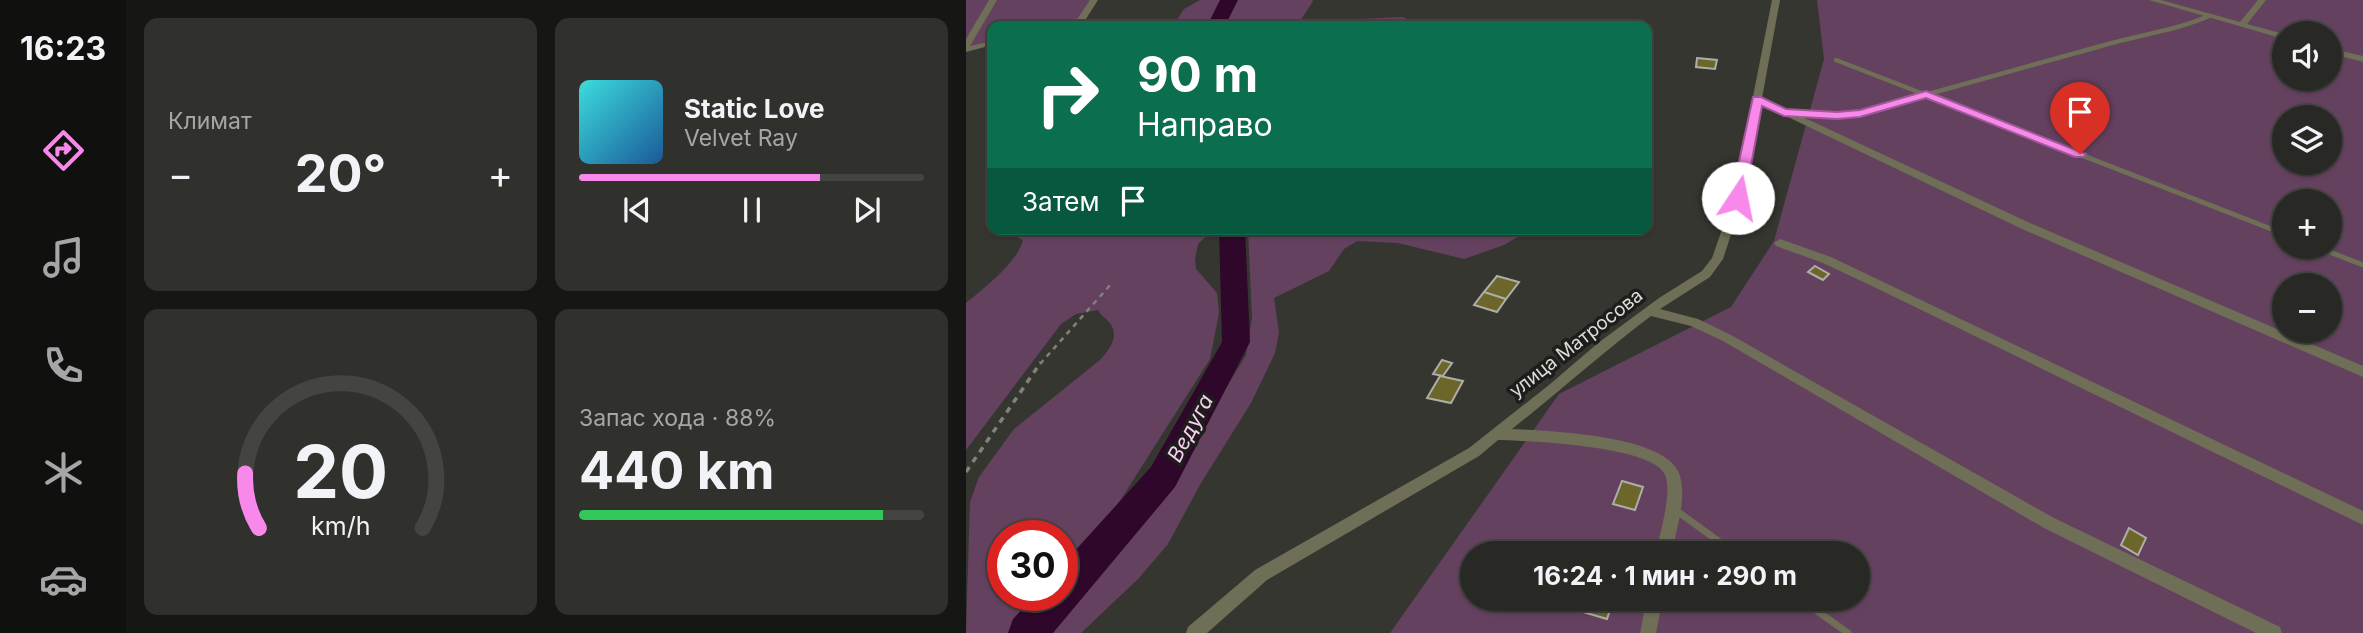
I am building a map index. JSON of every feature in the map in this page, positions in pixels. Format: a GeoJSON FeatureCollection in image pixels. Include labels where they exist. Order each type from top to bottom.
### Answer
{"type":"FeatureCollection","features":[{"type":"Feature","properties":{"kind":"street"},"geometry":{"type":"LineString","coordinates":[[966,48],[993,0]]}},
{"type":"Feature","properties":{"kind":"street"},"geometry":{"type":"LineString","coordinates":[[1075,21],[1084,18],[1094,0]]}},
{"type":"Feature","properties":{"kind":"street","name":"улица Матросова"},"geometry":{"type":"LineString","coordinates":[[1194,633],[1261,575],[1474,452],[1649,311],[1706,274],[1717,259],[1738,198],[1776,0]]}},
{"type":"Feature","properties":{"kind":"street"},"geometry":{"type":"LineString","coordinates":[[2153,0],[2272,34]]}},
{"type":"Feature","properties":{"kind":"street"},"geometry":{"type":"LineString","coordinates":[[2242,25],[2262,0]]}},
{"type":"Feature","properties":{"kind":"street"},"geometry":{"type":"LineString","coordinates":[[966,48],[987,44]]}},
{"type":"Feature","properties":{"kind":"street"},"geometry":{"type":"LineString","coordinates":[[2342,54],[2363,60]]}},
{"type":"Feature","properties":{"kind":"street"},"geometry":{"type":"LineString","coordinates":[[1757,100],[2026,226],[2363,372]]}},
{"type":"Feature","properties":{"kind":"street"},"geometry":{"type":"LineString","coordinates":[[1780,243],[1878,284],[2363,518]]}},
{"type":"Feature","properties":{"kind":"street"},"geometry":{"type":"LineString","coordinates":[[1649,311],[1694,322],[1727,338],[2049,523],[2274,633]]}},
{"type":"Feature","properties":{"kind":"street"},"geometry":{"type":"LineString","coordinates":[[1495,434],[1555,436],[1632,450],[1658,459],[1670,468],[1674,478],[1666,541]]}},
{"type":"Feature","properties":{"kind":"street"},"geometry":{"type":"LineString","coordinates":[[1648,633],[1652,611]]}},
{"type":"Feature","properties":{"kind":"lane"},"geometry":{"type":"LineString","coordinates":[[1784,112],[1837,115],[1860,113],[2103,45],[2175,29],[2209,16]]}},
{"type":"Feature","properties":{"kind":"lane"},"geometry":{"type":"LineString","coordinates":[[1836,60],[2272,229]]}},
{"type":"Feature","properties":{"kind":"lane"},"geometry":{"type":"LineString","coordinates":[[2342,257],[2363,265]]}},
{"type":"Feature","properties":{"kind":"lane"},"geometry":{"type":"LineString","coordinates":[[1672,508],[1718,541]]}},
{"type":"Feature","properties":{"kind":"lane"},"geometry":{"type":"LineString","coordinates":[[1817,611],[1848,633]]}},
{"type":"Feature","properties":{"kind":"path"},"geometry":{"type":"LineString","coordinates":[[966,472],[1043,359],[1112,283]]}},
{"type":"Feature","properties":{"kind":"shaded area"},"geometry":{"type":"Polygon","coordinates":[[[966,0],[1091,0],[1082,19],[1074,21],[987,21],[987,43],[966,49],[966,0]]]}},
{"type":"Feature","properties":{"kind":"shaded area"},"geometry":{"type":"Polygon","coordinates":[[[1200,0],[1313,1],[1300,21],[1176,21],[1184,9],[1200,0]]]}},
{"type":"Feature","properties":{"kind":"shaded area"},"geometry":{"type":"Polygon","coordinates":[[[1817,0],[2363,0],[2363,633],[1390,633],[1559,394],[1731,307],[1774,241],[1824,59],[1817,0]]]}},
{"type":"Feature","properties":{"kind":"shaded area"},"geometry":{"type":"Polygon","coordinates":[[[1403,17],[1411,21],[1349,21],[1403,17]]]}},
{"type":"Feature","properties":{"kind":"shaded area"},"geometry":{"type":"Polygon","coordinates":[[[1008,235],[1208,235],[1198,244],[1196,269],[1217,293],[1219,313],[1210,359],[1116,507],[1078,559],[1078,520],[987,520],[987,611],[1034,611],[1012,633],[966,633],[970,502],[979,477],[1014,429],[1100,360],[1114,338],[1113,328],[1098,310],[1076,314],[1061,324],[966,450],[966,303],[1007,266],[1023,240],[1008,235]]]}},
{"type":"Feature","properties":{"kind":"shaded area"},"geometry":{"type":"Polygon","coordinates":[[[1248,235],[1521,235],[1504,245],[1464,259],[1398,243],[1357,241],[1344,249],[1329,271],[1274,298],[1279,333],[1275,353],[1251,403],[1201,483],[1168,544],[1139,578],[1081,633],[1044,633],[1067,611],[1078,611],[1078,600],[1135,534],[1157,503],[1246,355],[1252,318],[1248,235]]]}},
{"type":"Feature","properties":{"kind":"building"},"geometry":{"type":"Polygon","coordinates":[[[1697,58],[1717,60],[1715,69],[1696,67],[1697,58]]]}},
{"type":"Feature","properties":{"kind":"building"},"geometry":{"type":"Polygon","coordinates":[[[1815,266],[1829,274],[1823,280],[1808,272],[1815,266]]]}},
{"type":"Feature","properties":{"kind":"building"},"geometry":{"type":"Polygon","coordinates":[[[1497,276],[1519,282],[1506,299],[1484,292],[1497,276]]]}},
{"type":"Feature","properties":{"kind":"building"},"geometry":{"type":"Polygon","coordinates":[[[1484,292],[1506,299],[1497,312],[1474,305],[1484,292]]]}},
{"type":"Feature","properties":{"kind":"building"},"geometry":{"type":"Polygon","coordinates":[[[1442,360],[1452,363],[1443,376],[1433,374],[1442,360]]]}},
{"type":"Feature","properties":{"kind":"building"},"geometry":{"type":"Polygon","coordinates":[[[1440,376],[1463,381],[1451,403],[1427,398],[1440,376]]]}},
{"type":"Feature","properties":{"kind":"building"},"geometry":{"type":"Polygon","coordinates":[[[1622,481],[1643,487],[1635,510],[1613,504],[1622,481]]]}},
{"type":"Feature","properties":{"kind":"building"},"geometry":{"type":"Polygon","coordinates":[[[2129,528],[2146,538],[2138,555],[2121,545],[2129,528]]]}},
{"type":"Feature","properties":{"kind":"building"},"geometry":{"type":"Polygon","coordinates":[[[1580,611],[1610,611],[1607,619],[1580,611]]]}},
{"type":"Feature","properties":{"kind":"waterway","name":"Ведуга"},"geometry":{"type":"LineString","coordinates":[[1218,21],[1229,0]]}},
{"type":"Feature","properties":{"kind":"waterway","name":"Ведуга"},"geometry":{"type":"LineString","coordinates":[[1078,575],[1163,477],[1236,342],[1232,235]]}},
{"type":"Feature","properties":{"kind":"waterway","name":"Ведуга"},"geometry":{"type":"LineString","coordinates":[[1027,633],[1047,611]]}},
{"type":"Feature","properties":{"kind":"route"},"geometry":{"type":"LineString","coordinates":[[1738,198],[1757,100],[1784,112],[1837,115],[1860,113],[1926,95],[2080,154]]}}]}
